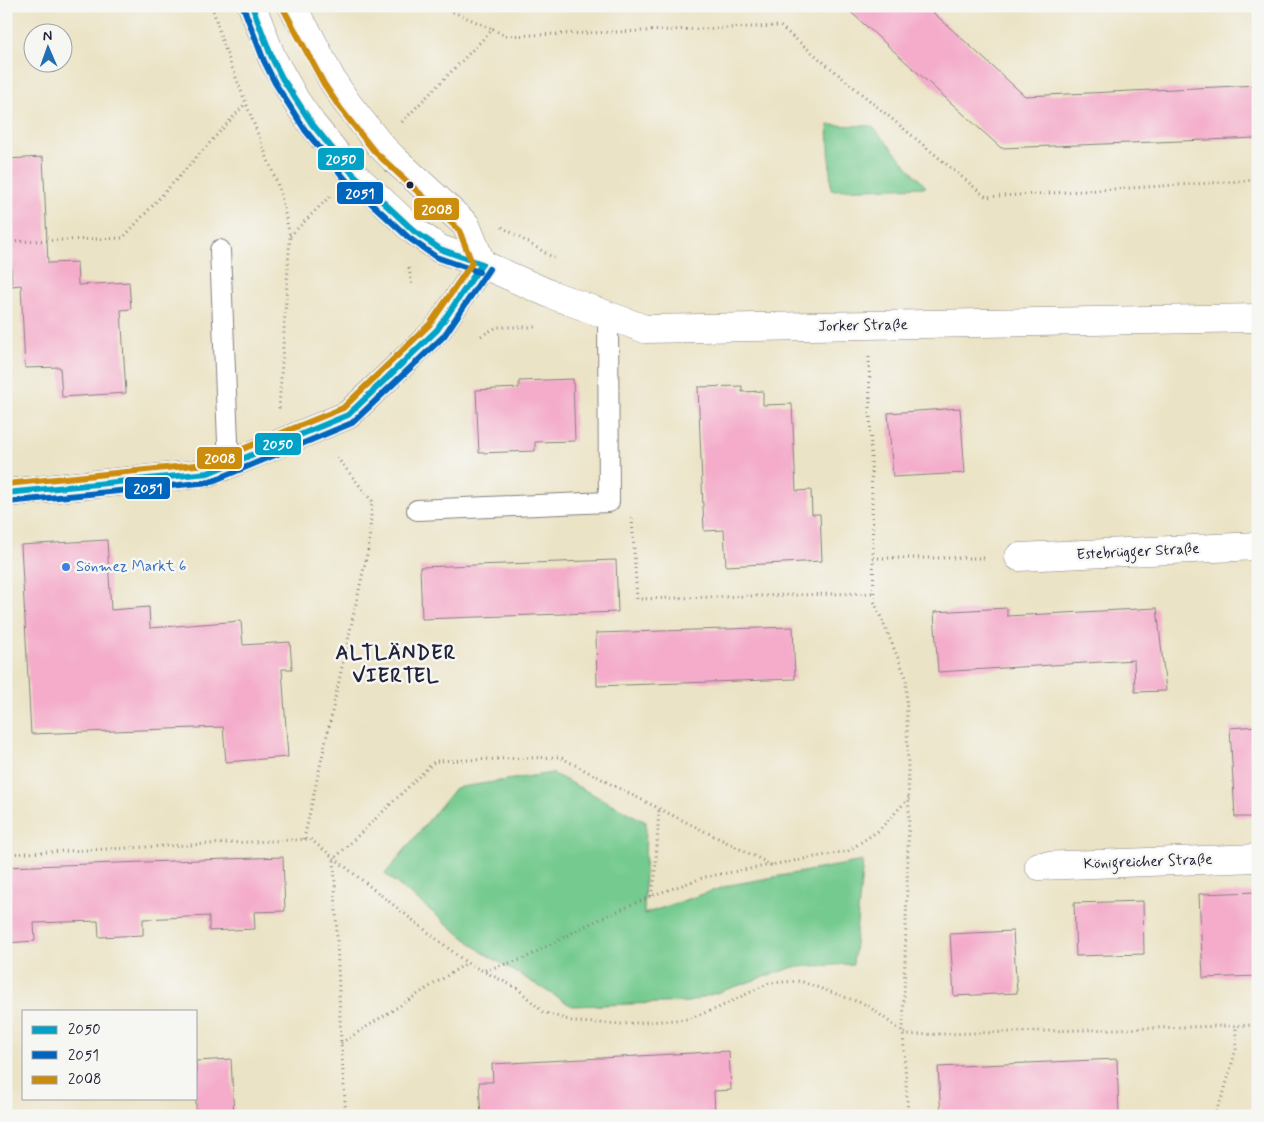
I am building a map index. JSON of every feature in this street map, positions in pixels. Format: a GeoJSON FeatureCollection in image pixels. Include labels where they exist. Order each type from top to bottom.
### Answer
{"type":"FeatureCollection","features":[{"type":"Feature","properties":{"kind":"street","name":"Jorker Straße"},"geometry":{"type":"LineString","coordinates":[[252,6],[272,58],[282,78],[312,124],[352,173],[388,208],[440,249],[482,264],[550,294],[645,329],[1258,318]]}},
{"type":"Feature","properties":{"kind":"street"},"geometry":{"type":"LineString","coordinates":[[6,493],[208,473],[348,415],[437,330],[482,264],[466,225],[417,182],[387,152],[347,103],[332,80],[292,6]]}},
{"type":"Feature","properties":{"kind":"street","name":"Estebrügger Straße"},"geometry":{"type":"LineString","coordinates":[[1019,558],[1258,546]]}},
{"type":"Feature","properties":{"kind":"street","name":"Königreicher Straße"},"geometry":{"type":"LineString","coordinates":[[1039,866],[1258,858]]}},
{"type":"Feature","properties":{"kind":"lane"},"geometry":{"type":"LineString","coordinates":[[220,250],[228,465]]}},
{"type":"Feature","properties":{"kind":"lane"},"geometry":{"type":"LineString","coordinates":[[417,510],[609,502],[608,315]]}},
{"type":"Feature","properties":{"kind":"path"},"geometry":{"type":"LineString","coordinates":[[212,6],[223,44],[280,191],[290,236],[277,445]]}},
{"type":"Feature","properties":{"kind":"path"},"geometry":{"type":"LineString","coordinates":[[438,6],[505,36],[780,26],[986,197],[1258,180]]}},
{"type":"Feature","properties":{"kind":"path"},"geometry":{"type":"LineString","coordinates":[[399,124],[493,29]]}},
{"type":"Feature","properties":{"kind":"path"},"geometry":{"type":"LineString","coordinates":[[6,242],[123,238],[246,103]]}},
{"type":"Feature","properties":{"kind":"path"},"geometry":{"type":"LineString","coordinates":[[290,236],[332,194]]}},
{"type":"Feature","properties":{"kind":"path"},"geometry":{"type":"LineString","coordinates":[[868,326],[873,593],[874,601],[906,677],[909,797],[903,1032],[908,1116]]}},
{"type":"Feature","properties":{"kind":"path"},"geometry":{"type":"LineString","coordinates":[[481,336],[497,327],[535,327]]}},
{"type":"Feature","properties":{"kind":"path"},"geometry":{"type":"LineString","coordinates":[[304,840],[369,545],[372,501],[315,429]]}},
{"type":"Feature","properties":{"kind":"path"},"geometry":{"type":"LineString","coordinates":[[609,502],[632,509],[637,599],[873,593]]}},
{"type":"Feature","properties":{"kind":"path"},"geometry":{"type":"LineString","coordinates":[[873,558],[1019,558]]}},
{"type":"Feature","properties":{"kind":"path"},"geometry":{"type":"LineString","coordinates":[[6,711],[11,854]]}},
{"type":"Feature","properties":{"kind":"path"},"geometry":{"type":"LineString","coordinates":[[346,1116],[341,1043],[334,859],[435,761],[560,757],[772,865]]}},
{"type":"Feature","properties":{"kind":"path"},"geometry":{"type":"LineString","coordinates":[[484,971],[523,960],[587,924],[651,896],[705,877],[848,851],[878,831],[909,797]]}},
{"type":"Feature","properties":{"kind":"path"},"geometry":{"type":"LineString","coordinates":[[651,896],[656,878],[659,808]]}},
{"type":"Feature","properties":{"kind":"path"},"geometry":{"type":"LineString","coordinates":[[6,854],[310,839],[467,963],[517,988],[543,1012],[575,1022],[622,1024],[687,1019],[716,1009],[769,984],[800,981],[867,1004],[907,1035],[1258,1025]]}},
{"type":"Feature","properties":{"kind":"path"},"geometry":{"type":"LineString","coordinates":[[341,1043],[467,963]]}},
{"type":"Feature","properties":{"kind":"path"},"geometry":{"type":"LineString","coordinates":[[1214,1116],[1224,1092],[1236,1049],[1236,1026]]}},
{"type":"Feature","properties":{"kind":"green space"},"geometry":{"type":"Polygon","coordinates":[[[828,125],[872,126],[926,187],[831,190],[828,125]]]}},
{"type":"Feature","properties":{"kind":"green space"},"geometry":{"type":"Polygon","coordinates":[[[552,773],[646,822],[644,914],[730,885],[863,861],[853,964],[794,967],[689,1002],[572,1006],[482,952],[385,874],[455,788],[552,773]]]}},
{"type":"Feature","properties":{"kind":"building"},"geometry":{"type":"Polygon","coordinates":[[[844,6],[926,6],[1025,96],[1258,85],[1258,138],[1001,148],[844,6]]]}},
{"type":"Feature","properties":{"kind":"building"},"geometry":{"type":"Polygon","coordinates":[[[43,157],[48,263],[77,262],[78,285],[129,282],[131,309],[121,310],[126,393],[62,397],[60,367],[25,368],[21,285],[12,286],[9,222],[6,222],[6,159],[43,157]]]}},
{"type":"Feature","properties":{"kind":"building"},"geometry":{"type":"Polygon","coordinates":[[[573,379],[575,441],[535,442],[535,451],[479,453],[476,390],[519,388],[519,381],[573,379]]]}},
{"type":"Feature","properties":{"kind":"building"},"geometry":{"type":"Polygon","coordinates":[[[742,386],[742,392],[763,391],[763,405],[792,404],[796,491],[811,490],[812,514],[820,514],[822,561],[726,566],[724,530],[704,531],[698,387],[742,386]]]}},
{"type":"Feature","properties":{"kind":"building"},"geometry":{"type":"Polygon","coordinates":[[[960,408],[965,473],[893,477],[888,413],[960,408]]]}},
{"type":"Feature","properties":{"kind":"building"},"geometry":{"type":"Polygon","coordinates":[[[107,540],[111,610],[149,607],[150,628],[241,621],[243,645],[290,642],[292,669],[282,669],[288,757],[226,762],[223,727],[31,734],[21,545],[107,540]]]}},
{"type":"Feature","properties":{"kind":"building"},"geometry":{"type":"Polygon","coordinates":[[[616,560],[618,612],[422,619],[420,567],[616,560]]]}},
{"type":"Feature","properties":{"kind":"building"},"geometry":{"type":"Polygon","coordinates":[[[1007,608],[1007,616],[1157,608],[1166,691],[1135,692],[1134,660],[938,672],[934,612],[1007,608]]]}},
{"type":"Feature","properties":{"kind":"building"},"geometry":{"type":"Polygon","coordinates":[[[793,627],[795,679],[597,686],[596,633],[793,627]]]}},
{"type":"Feature","properties":{"kind":"building"},"geometry":{"type":"Polygon","coordinates":[[[1258,726],[1258,817],[1235,817],[1230,728],[1258,726]]]}},
{"type":"Feature","properties":{"kind":"building"},"geometry":{"type":"Polygon","coordinates":[[[283,857],[285,911],[254,912],[255,929],[209,931],[209,916],[143,919],[143,935],[99,937],[98,921],[34,923],[35,941],[6,943],[6,867],[283,857]]]}},
{"type":"Feature","properties":{"kind":"building"},"geometry":{"type":"Polygon","coordinates":[[[1258,892],[1257,976],[1203,978],[1199,894],[1258,892]]]}},
{"type":"Feature","properties":{"kind":"building"},"geometry":{"type":"Polygon","coordinates":[[[1143,901],[1144,954],[1076,956],[1074,903],[1143,901]]]}},
{"type":"Feature","properties":{"kind":"building"},"geometry":{"type":"Polygon","coordinates":[[[1013,931],[1017,993],[954,996],[950,934],[1013,931]]]}},
{"type":"Feature","properties":{"kind":"building"},"geometry":{"type":"Polygon","coordinates":[[[729,1051],[731,1090],[714,1091],[715,1116],[481,1116],[479,1082],[493,1082],[492,1064],[729,1051]]]}},
{"type":"Feature","properties":{"kind":"building"},"geometry":{"type":"Polygon","coordinates":[[[231,1059],[234,1116],[196,1116],[198,1061],[231,1059]]]}},
{"type":"Feature","properties":{"kind":"building"},"geometry":{"type":"Polygon","coordinates":[[[1117,1059],[1119,1116],[941,1116],[938,1067],[1117,1059]]]}},
{"type":"Feature","properties":{"kind":"transit line","name":"2050"},"geometry":{"type":"LineString","coordinates":[[252,6],[272,58],[282,78],[312,124],[352,173],[414,231],[440,249],[482,264]]}},
{"type":"Feature","properties":{"kind":"transit line","name":"2051"},"geometry":{"type":"LineString","coordinates":[[244,9],[264,61],[275,83],[305,130],[345,179],[409,238],[436,257],[479,272]]}},
{"type":"Feature","properties":{"kind":"transit line","name":"2008"},"geometry":{"type":"LineString","coordinates":[[6,484],[206,464],[343,408],[430,324],[472,263],[459,230],[374,151],[340,108],[324,84],[284,10]]}},
{"type":"Feature","properties":{"kind":"transit line","name":"2050"},"geometry":{"type":"LineString","coordinates":[[6,493],[208,473],[348,415],[437,330],[482,264]]}},
{"type":"Feature","properties":{"kind":"transit line","name":"2051"},"geometry":{"type":"LineString","coordinates":[[7,502],[210,482],[352,423],[444,336],[489,269]]}},
{"type":"Feature","properties":{"kind":"place","name":"Sönmez Markt 6"},"geometry":{"type":"Point","coordinates":[66,567]}},
{"type":"Feature","properties":{"kind":"district","name":"ALTLÄNDER VIERTEL"},"geometry":{"type":"Point","coordinates":[396,664]}}]}
